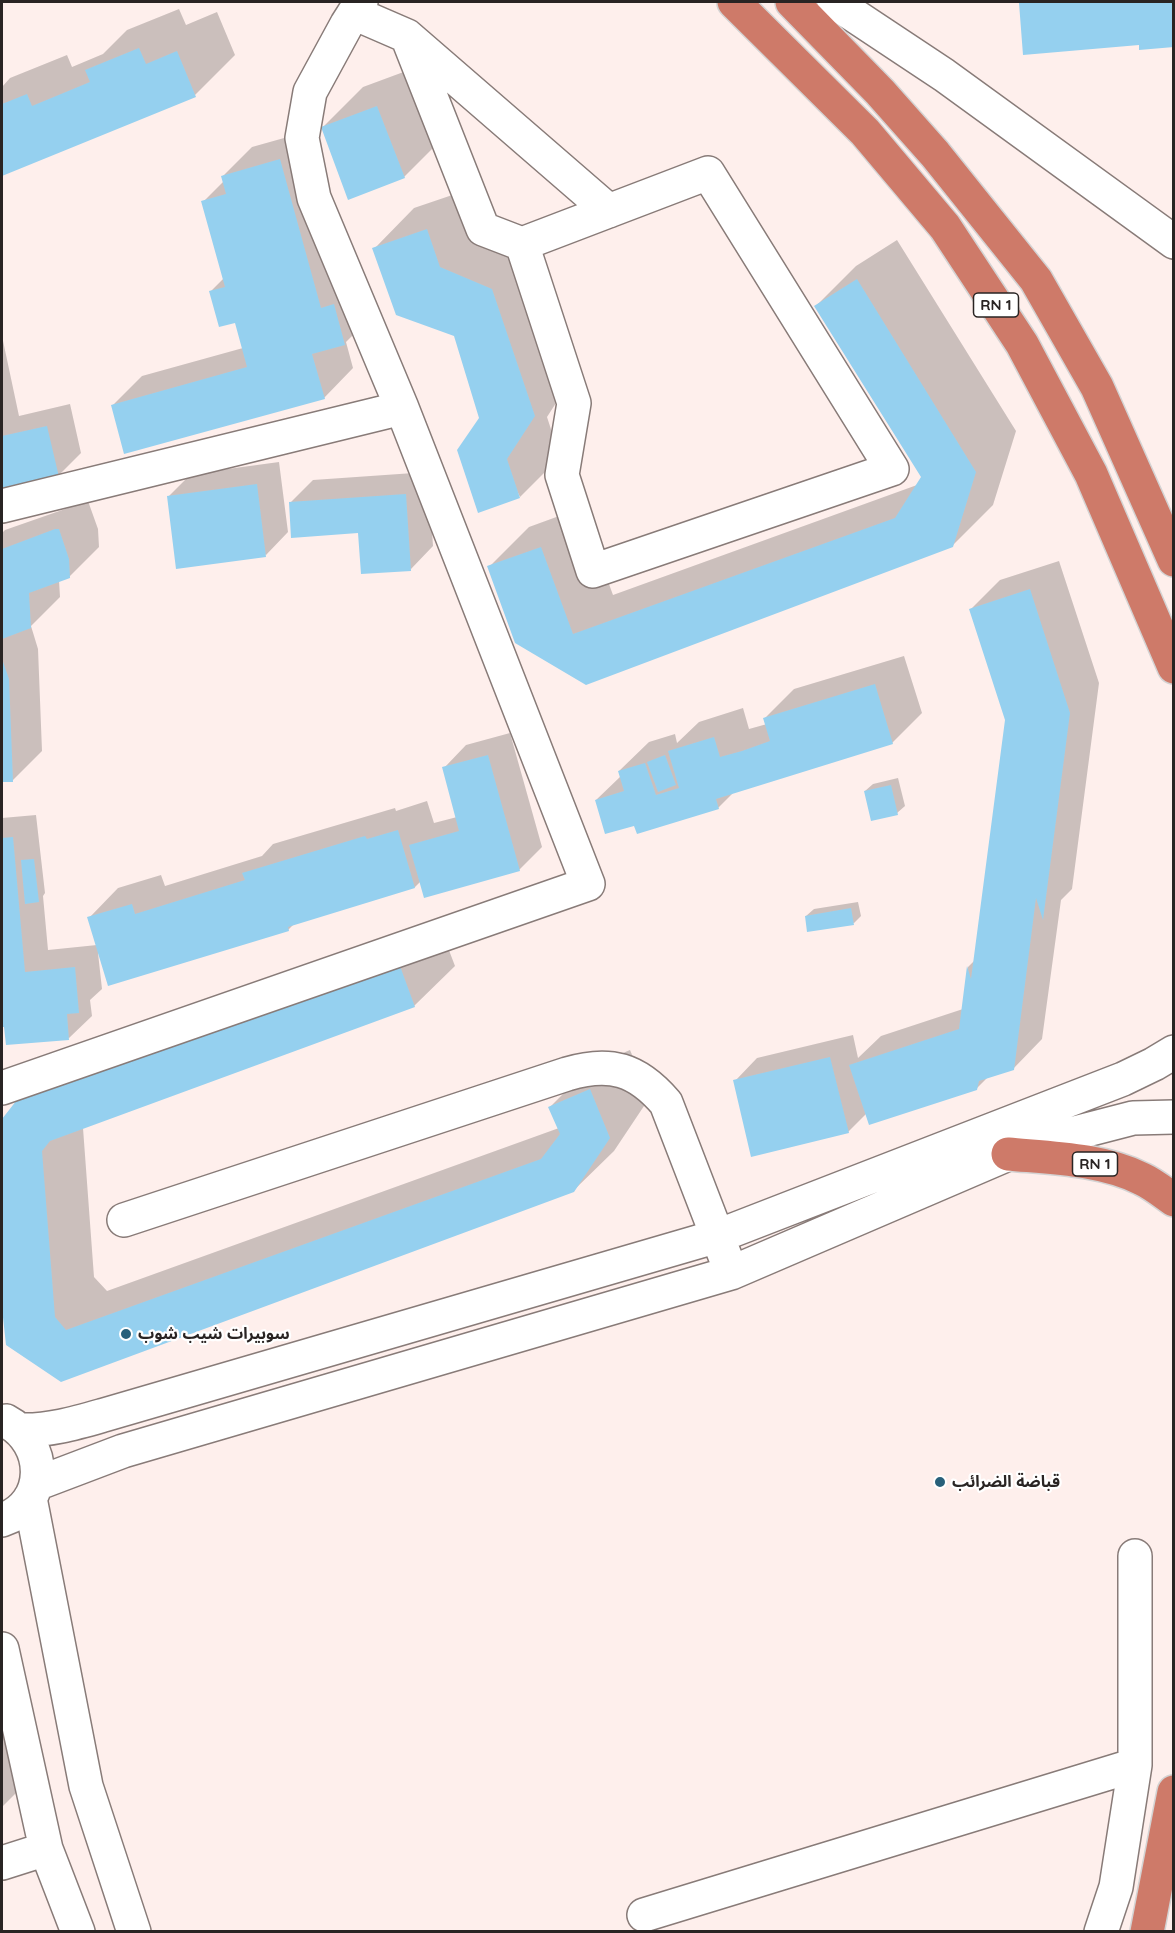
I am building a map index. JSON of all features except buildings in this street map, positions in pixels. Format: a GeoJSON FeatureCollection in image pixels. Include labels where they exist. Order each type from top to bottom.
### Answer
{"type":"FeatureCollection","features":[{"type":"Feature","properties":{"kind":"highway","name":"RN 1"},"geometry":{"type":"LineString","coordinates":[[734,2],[865,132],[951,237],[1022,344],[1090,474],[1173,667]]}},
{"type":"Feature","properties":{"kind":"highway","name":"RN 1"},"geometry":{"type":"LineString","coordinates":[[792,2],[880,92],[935,154],[1036,280],[1097,387],[1173,560]]}},
{"type":"Feature","properties":{"kind":"highway","name":"RN 1"},"geometry":{"type":"LineString","coordinates":[[1008,1154],[1059,1158],[1106,1166],[1143,1179],[1173,1200]]}},
{"type":"Feature","properties":{"kind":"highway"},"geometry":{"type":"LineString","coordinates":[[1147,1932],[1173,1791]]}},
{"type":"Feature","properties":{"kind":"street"},"geometry":{"type":"LineString","coordinates":[[834,2],[944,75],[1173,242]]}},
{"type":"Feature","properties":{"kind":"street"},"geometry":{"type":"LineString","coordinates":[[2,1089],[588,884],[402,408],[314,198],[302,138],[310,92],[358,7],[407,36],[609,211]]}},
{"type":"Feature","properties":{"kind":"street"},"geometry":{"type":"LineString","coordinates":[[407,36],[483,229],[522,244],[708,173],[892,469],[593,571],[562,475],[574,403],[522,244]]}},
{"type":"Feature","properties":{"kind":"street"},"geometry":{"type":"LineString","coordinates":[[2,506],[402,408]]}},
{"type":"Feature","properties":{"kind":"street"},"geometry":{"type":"LineString","coordinates":[[8,1420],[38,1430],[104,1416],[718,1236],[1112,1083],[1154,1064],[1173,1052]]}},
{"type":"Feature","properties":{"kind":"street"},"geometry":{"type":"LineString","coordinates":[[124,1220],[588,1067],[611,1067],[632,1074],[651,1086],[666,1102],[731,1274]]}},
{"type":"Feature","properties":{"kind":"street"},"geometry":{"type":"LineString","coordinates":[[2,1520],[19,1510],[33,1491],[123,1451],[731,1274],[1008,1154],[1133,1118],[1173,1118]]}},
{"type":"Feature","properties":{"kind":"street"},"geometry":{"type":"LineString","coordinates":[[8,1420],[30,1442],[36,1454],[38,1469],[33,1491],[86,1786],[134,1932]]}},
{"type":"Feature","properties":{"kind":"street"},"geometry":{"type":"LineString","coordinates":[[1101,1932],[1116,1887],[1135,1765],[1135,1556]]}},
{"type":"Feature","properties":{"kind":"street"},"geometry":{"type":"LineString","coordinates":[[2,1649],[46,1849],[78,1932]]}},
{"type":"Feature","properties":{"kind":"street"},"geometry":{"type":"LineString","coordinates":[[644,1915],[1135,1765]]}},
{"type":"Feature","properties":{"kind":"street"},"geometry":{"type":"LineString","coordinates":[[2,1863],[46,1849]]}},
{"type":"Feature","properties":{"kind":"place","name":"سوبيرات شيب شوب"},"geometry":{"type":"Point","coordinates":[126,1334]}},
{"type":"Feature","properties":{"kind":"place","name":"قباضة الضرائب"},"geometry":{"type":"Point","coordinates":[940,1482]}}]}
